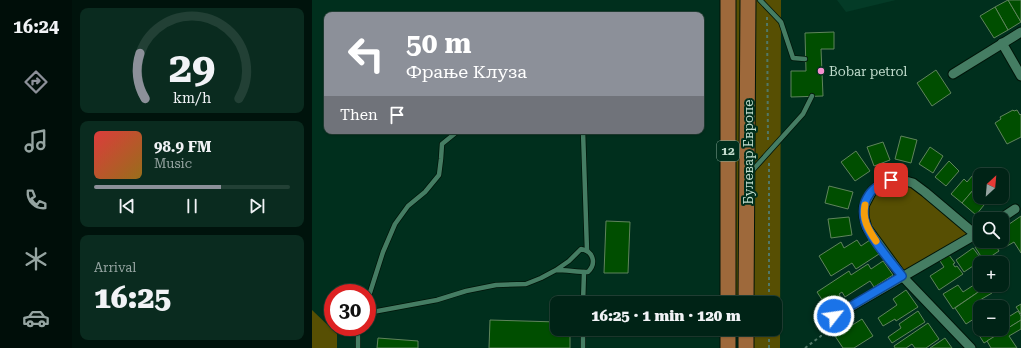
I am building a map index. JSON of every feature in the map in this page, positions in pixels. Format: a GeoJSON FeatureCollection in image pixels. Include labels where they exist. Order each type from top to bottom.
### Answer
{"type":"FeatureCollection","features":[{"type":"Feature","properties":{"kind":"main road","name":"Булевар Европе"},"geometry":{"type":"LineString","coordinates":[[728,0],[728,296]]}},
{"type":"Feature","properties":{"kind":"main road","name":"Булевар Европе"},"geometry":{"type":"LineString","coordinates":[[746,296],[748,0]]}},
{"type":"Feature","properties":{"kind":"main road"},"geometry":{"type":"LineString","coordinates":[[728,336],[728,348]]}},
{"type":"Feature","properties":{"kind":"main road"},"geometry":{"type":"LineString","coordinates":[[746,336],[746,348]]}},
{"type":"Feature","properties":{"kind":"street"},"geometry":{"type":"LineString","coordinates":[[953,74],[1021,32]]}},
{"type":"Feature","properties":{"kind":"street"},"geometry":{"type":"LineString","coordinates":[[1002,43],[1021,76]]}},
{"type":"Feature","properties":{"kind":"street"},"geometry":{"type":"LineString","coordinates":[[971,348],[902,276],[870,232],[865,222],[864,211],[866,200],[872,191],[880,184],[897,179],[913,183],[973,229]]}},
{"type":"Feature","properties":{"kind":"street"},"geometry":{"type":"LineString","coordinates":[[1009,213],[1015,209]]}},
{"type":"Feature","properties":{"kind":"street"},"geometry":{"type":"LineString","coordinates":[[821,324],[973,236]]}},
{"type":"Feature","properties":{"kind":"lane"},"geometry":{"type":"LineString","coordinates":[[760,0],[781,22],[793,58],[805,59]]}},
{"type":"Feature","properties":{"kind":"lane"},"geometry":{"type":"LineString","coordinates":[[748,176],[803,114],[812,96]]}},
{"type":"Feature","properties":{"kind":"lane"},"geometry":{"type":"LineString","coordinates":[[373,284],[383,252],[395,224],[408,206],[426,192],[439,175],[442,144],[454,134]]}},
{"type":"Feature","properties":{"kind":"lane"},"geometry":{"type":"LineString","coordinates":[[583,134],[587,251]]}},
{"type":"Feature","properties":{"kind":"lane"},"geometry":{"type":"LineString","coordinates":[[376,311],[437,300],[466,291],[496,285],[526,284],[556,270],[569,261],[581,249],[587,251],[591,255],[593,263],[589,270],[584,272],[556,270]]}},
{"type":"Feature","properties":{"kind":"lane"},"geometry":{"type":"LineString","coordinates":[[584,272],[584,296]]}},
{"type":"Feature","properties":{"kind":"lane"},"geometry":{"type":"LineString","coordinates":[[358,336],[358,348]]}},
{"type":"Feature","properties":{"kind":"lane"},"geometry":{"type":"LineString","coordinates":[[583,336],[583,348]]}},
{"type":"Feature","properties":{"kind":"path"},"geometry":{"type":"LineString","coordinates":[[805,348],[821,336],[821,324]]}},
{"type":"Feature","properties":{"kind":"path"},"geometry":{"type":"LineString","coordinates":[[769,336],[769,348]]}},
{"type":"Feature","properties":{"kind":"shaded area"},"geometry":{"type":"Polygon","coordinates":[[[734,0],[741,0],[741,296],[733,296],[734,0]]]}},
{"type":"Feature","properties":{"kind":"shaded area"},"geometry":{"type":"Polygon","coordinates":[[[753,0],[781,0],[780,296],[753,296],[753,0]]]}},
{"type":"Feature","properties":{"kind":"shaded area"},"geometry":{"type":"Polygon","coordinates":[[[837,0],[896,0],[846,12],[837,0]]]}},
{"type":"Feature","properties":{"kind":"shaded area"},"geometry":{"type":"Polygon","coordinates":[[[902,180],[973,233],[973,237],[902,276],[865,222],[872,191],[902,180]]]}},
{"type":"Feature","properties":{"kind":"shaded area"},"geometry":{"type":"Polygon","coordinates":[[[312,310],[324,322],[324,336],[337,336],[337,348],[312,348],[312,310]]]}},
{"type":"Feature","properties":{"kind":"shaded area"},"geometry":{"type":"Polygon","coordinates":[[[753,336],[780,336],[780,348],[753,348],[753,336]]]}},
{"type":"Feature","properties":{"kind":"building"},"geometry":{"type":"Polygon","coordinates":[[[1008,0],[1021,22],[1008,30],[995,7],[1008,0]]]}},
{"type":"Feature","properties":{"kind":"building"},"geometry":{"type":"Polygon","coordinates":[[[1008,0],[1021,0],[1021,22],[1008,0]]]}},
{"type":"Feature","properties":{"kind":"building"},"geometry":{"type":"Polygon","coordinates":[[[995,7],[1008,30],[994,38],[980,16],[995,7]]]}},
{"type":"Feature","properties":{"kind":"building"},"geometry":{"type":"Polygon","coordinates":[[[834,32],[834,49],[821,49],[823,96],[791,97],[791,71],[806,71],[805,33],[834,32]]]}},
{"type":"Feature","properties":{"kind":"building"},"geometry":{"type":"Polygon","coordinates":[[[936,70],[951,93],[932,106],[917,83],[936,70]]]}},
{"type":"Feature","properties":{"kind":"building"},"geometry":{"type":"Polygon","coordinates":[[[1013,110],[1017,110],[1020,115],[1021,114],[1021,137],[1007,144],[995,123],[1001,119],[1000,117],[1013,110]]]}},
{"type":"Feature","properties":{"kind":"building"},"geometry":{"type":"Polygon","coordinates":[[[901,136],[917,140],[911,163],[895,159],[901,136]]]}},
{"type":"Feature","properties":{"kind":"building"},"geometry":{"type":"Polygon","coordinates":[[[883,142],[890,160],[874,166],[867,147],[883,142]]]}},
{"type":"Feature","properties":{"kind":"building"},"geometry":{"type":"Polygon","coordinates":[[[930,147],[943,156],[933,173],[919,164],[930,147]]]}},
{"type":"Feature","properties":{"kind":"building"},"geometry":{"type":"Polygon","coordinates":[[[856,151],[870,171],[855,181],[841,162],[856,151]]]}},
{"type":"Feature","properties":{"kind":"building"},"geometry":{"type":"Polygon","coordinates":[[[949,161],[959,171],[946,186],[935,177],[949,161]]]}},
{"type":"Feature","properties":{"kind":"building"},"geometry":{"type":"Polygon","coordinates":[[[973,175],[973,190],[962,203],[951,194],[964,179],[967,182],[973,175]]]}},
{"type":"Feature","properties":{"kind":"building"},"geometry":{"type":"Polygon","coordinates":[[[829,186],[853,192],[848,209],[825,203],[829,186]]]}},
{"type":"Feature","properties":{"kind":"building"},"geometry":{"type":"Polygon","coordinates":[[[973,190],[973,204],[985,204],[978,212],[973,212],[962,203],[973,190]]]}},
{"type":"Feature","properties":{"kind":"building"},"geometry":{"type":"Polygon","coordinates":[[[1021,216],[1021,253],[1014,242],[1009,245],[1009,224],[1021,216]]]}},
{"type":"Feature","properties":{"kind":"building"},"geometry":{"type":"Polygon","coordinates":[[[849,217],[852,235],[831,238],[828,219],[849,217]]]}},
{"type":"Feature","properties":{"kind":"building"},"geometry":{"type":"Polygon","coordinates":[[[606,221],[630,222],[628,273],[604,273],[606,221]]]}},
{"type":"Feature","properties":{"kind":"building"},"geometry":{"type":"Polygon","coordinates":[[[857,240],[861,246],[870,240],[879,254],[856,269],[852,263],[831,276],[819,256],[841,242],[844,248],[857,240]]]}},
{"type":"Feature","properties":{"kind":"building"},"geometry":{"type":"Polygon","coordinates":[[[973,248],[979,256],[973,256],[973,266],[964,272],[956,260],[973,248]]]}},
{"type":"Feature","properties":{"kind":"building"},"geometry":{"type":"Polygon","coordinates":[[[976,248],[997,248],[999,251],[992,256],[981,256],[976,248]]]}},
{"type":"Feature","properties":{"kind":"building"},"geometry":{"type":"Polygon","coordinates":[[[949,255],[955,263],[953,264],[955,267],[957,266],[963,274],[939,290],[930,276],[944,267],[940,261],[949,255]]]}},
{"type":"Feature","properties":{"kind":"building"},"geometry":{"type":"Polygon","coordinates":[[[883,261],[893,275],[874,287],[870,281],[845,297],[842,292],[839,294],[844,303],[830,312],[817,292],[849,271],[851,275],[868,264],[871,269],[883,261]]]}},
{"type":"Feature","properties":{"kind":"building"},"geometry":{"type":"Polygon","coordinates":[[[958,285],[963,292],[973,286],[973,292],[978,292],[953,309],[943,294],[958,285]]]}},
{"type":"Feature","properties":{"kind":"building"},"geometry":{"type":"Polygon","coordinates":[[[906,290],[918,307],[896,321],[895,319],[883,326],[878,318],[897,305],[893,299],[906,290]]]}},
{"type":"Feature","properties":{"kind":"building"},"geometry":{"type":"Polygon","coordinates":[[[978,292],[992,293],[980,300],[973,300],[973,320],[966,324],[955,308],[978,292]]]}},
{"type":"Feature","properties":{"kind":"building"},"geometry":{"type":"Polygon","coordinates":[[[1021,304],[1021,314],[1016,307],[1021,304]]]}},
{"type":"Feature","properties":{"kind":"building"},"geometry":{"type":"Polygon","coordinates":[[[918,311],[925,322],[892,343],[888,337],[901,328],[899,324],[918,311]]]}},
{"type":"Feature","properties":{"kind":"building"},"geometry":{"type":"Polygon","coordinates":[[[1018,311],[1021,316],[1021,320],[1009,327],[1009,317],[1018,311]]]}},
{"type":"Feature","properties":{"kind":"building"},"geometry":{"type":"Polygon","coordinates":[[[862,319],[873,336],[854,348],[843,348],[835,336],[862,319]]]}},
{"type":"Feature","properties":{"kind":"building"},"geometry":{"type":"Polygon","coordinates":[[[490,320],[550,322],[550,336],[570,336],[570,348],[489,348],[490,320]]]}},
{"type":"Feature","properties":{"kind":"building"},"geometry":{"type":"Polygon","coordinates":[[[1021,320],[1021,329],[1009,336],[1009,327],[1021,320]]]}},
{"type":"Feature","properties":{"kind":"building"},"geometry":{"type":"Polygon","coordinates":[[[928,323],[939,339],[926,348],[915,348],[912,344],[906,348],[895,348],[894,346],[928,323]]]}},
{"type":"Feature","properties":{"kind":"building"},"geometry":{"type":"Polygon","coordinates":[[[980,336],[995,336],[984,343],[980,336]]]}},
{"type":"Feature","properties":{"kind":"building"},"geometry":{"type":"Polygon","coordinates":[[[995,336],[1009,336],[1017,348],[991,348],[987,341],[995,336]]]}},
{"type":"Feature","properties":{"kind":"building"},"geometry":{"type":"Polygon","coordinates":[[[378,338],[418,341],[418,348],[377,348],[378,338]]]}},
{"type":"Feature","properties":{"kind":"building"},"geometry":{"type":"Polygon","coordinates":[[[945,338],[952,348],[930,348],[945,338]]]}},
{"type":"Feature","properties":{"kind":"slow traffic"},"geometry":{"type":"LineString","coordinates":[[865,205],[865,222],[867,228],[876,241]]}},
{"type":"Feature","properties":{"kind":"place","name":"Bobar petrol"},"geometry":{"type":"Point","coordinates":[821,71]}},
{"type":"Feature","properties":{"kind":"route"},"geometry":{"type":"LineString","coordinates":[[834,316],[902,276],[867,228],[864,217],[864,206],[868,195],[880,184],[891,180]]}}]}
